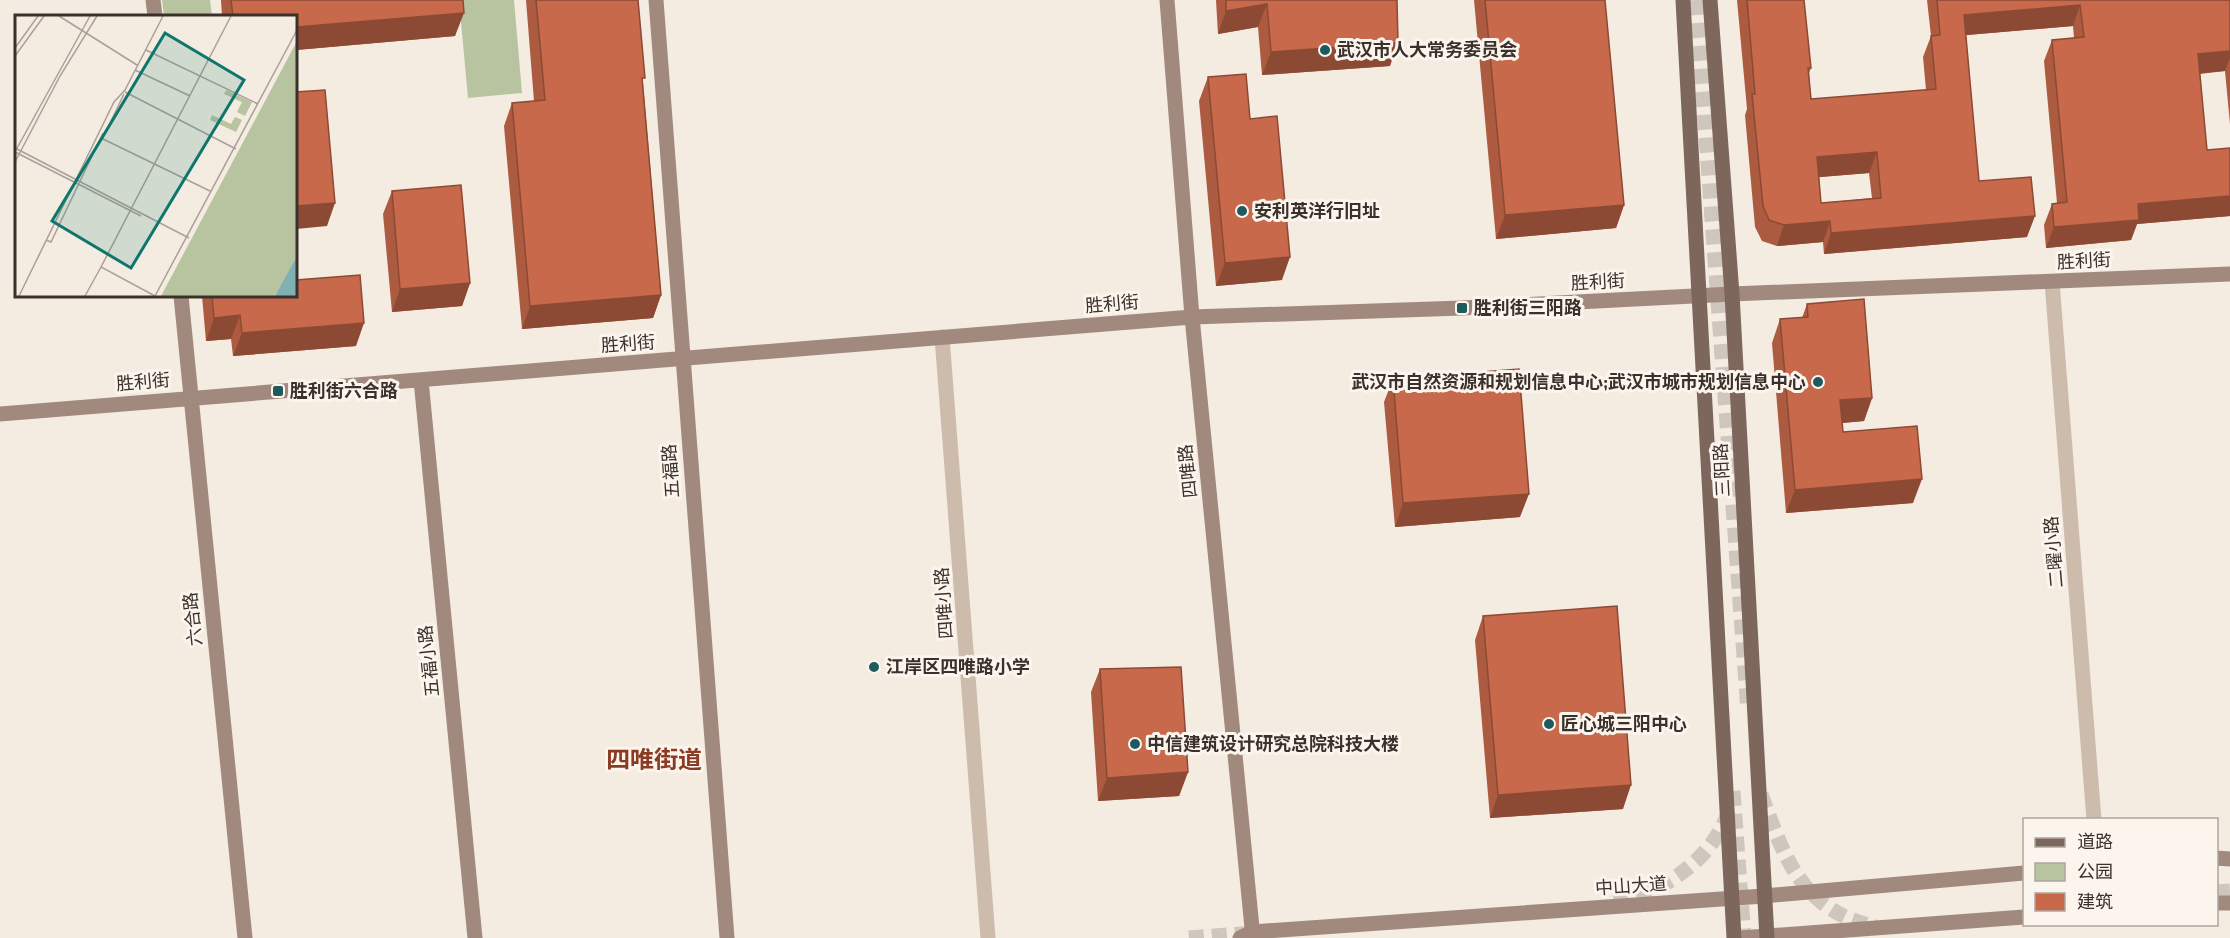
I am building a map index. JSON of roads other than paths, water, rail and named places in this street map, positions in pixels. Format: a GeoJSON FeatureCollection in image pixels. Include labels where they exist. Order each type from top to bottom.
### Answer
{"type":"FeatureCollection","features":[{"type":"Feature","properties":{"kind":"main road","name":"三阳路"},"geometry":{"type":"LineString","coordinates":[[1683,0],[1734,938]]}},
{"type":"Feature","properties":{"kind":"main road","name":"三阳路"},"geometry":{"type":"LineString","coordinates":[[1710,0],[1732,294],[1767,937]]}},
{"type":"Feature","properties":{"kind":"street"},"geometry":{"type":"LineString","coordinates":[[153,0],[155,15]]}},
{"type":"Feature","properties":{"kind":"street","name":"五福路"},"geometry":{"type":"LineString","coordinates":[[656,0],[727,938]]}},
{"type":"Feature","properties":{"kind":"street","name":"四唯路"},"geometry":{"type":"LineString","coordinates":[[1167,0],[1192,317],[1248,936]]}},
{"type":"Feature","properties":{"kind":"street","name":"胜利街"},"geometry":{"type":"LineString","coordinates":[[0,414],[1192,317],[1462,308],[1732,294],[2230,274]]}},
{"type":"Feature","properties":{"kind":"street","name":"二曜小路"},"geometry":{"type":"LineString","coordinates":[[2052,282],[2094,818]]}},
{"type":"Feature","properties":{"kind":"street","name":"六合路"},"geometry":{"type":"LineString","coordinates":[[181,297],[245,938]]}},
{"type":"Feature","properties":{"kind":"street","name":"四唯小路"},"geometry":{"type":"LineString","coordinates":[[942,338],[989,938]]}},
{"type":"Feature","properties":{"kind":"street","name":"五福小路"},"geometry":{"type":"LineString","coordinates":[[421,380],[475,938]]}},
{"type":"Feature","properties":{"kind":"street","name":"中山大道"},"geometry":{"type":"LineString","coordinates":[[1248,936],[1764,896],[2023,873]]}},
{"type":"Feature","properties":{"kind":"street"},"geometry":{"type":"LineString","coordinates":[[1740,938],[2023,917]]}},
{"type":"Feature","properties":{"kind":"tunnel"},"geometry":{"type":"LineString","coordinates":[[1696,0],[1748,711]]}},
{"type":"Feature","properties":{"kind":"tunnel"},"geometry":{"type":"LineString","coordinates":[[1733,791],[1744,938]]}},
{"type":"Feature","properties":{"kind":"tunnel"},"geometry":{"type":"LineString","coordinates":[[1761,794],[1779,840],[1799,879],[1813,895],[1830,908],[1851,919],[1876,927]]}},
{"type":"Feature","properties":{"kind":"tunnel"},"geometry":{"type":"LineString","coordinates":[[1614,902],[1650,891],[1684,872],[1711,845],[1729,811]]}},
{"type":"Feature","properties":{"kind":"tunnel"},"geometry":{"type":"LineString","coordinates":[[2218,892],[2230,891]]}},
{"type":"Feature","properties":{"kind":"tunnel"},"geometry":{"type":"LineString","coordinates":[[1189,938],[1253,933]]}},
{"type":"Feature","properties":{"kind":"place","name":"武汉市人大常务委员会"},"geometry":{"type":"Point","coordinates":[1325,50]}},
{"type":"Feature","properties":{"kind":"place","name":"安利英洋行旧址"},"geometry":{"type":"Point","coordinates":[1242,211]}},
{"type":"Feature","properties":{"kind":"place","name":"胜利街三阳路"},"geometry":{"type":"Point","coordinates":[1462,308]}},
{"type":"Feature","properties":{"kind":"place","name":"武汉市自然资源和规划信息中心;武汉市城市规划信息中心"},"geometry":{"type":"Point","coordinates":[1818,382]}},
{"type":"Feature","properties":{"kind":"place","name":"胜利街六合路"},"geometry":{"type":"Point","coordinates":[278,391]}},
{"type":"Feature","properties":{"kind":"place","name":"江岸区四唯路小学"},"geometry":{"type":"Point","coordinates":[874,667]}},
{"type":"Feature","properties":{"kind":"place","name":"匠心城三阳中心"},"geometry":{"type":"Point","coordinates":[1549,724]}},
{"type":"Feature","properties":{"kind":"place","name":"中信建筑设计研究总院科技大楼"},"geometry":{"type":"Point","coordinates":[1135,744]}},
{"type":"Feature","properties":{"kind":"district","name":"四唯街道"},"geometry":{"type":"Point","coordinates":[654,760]}}]}
